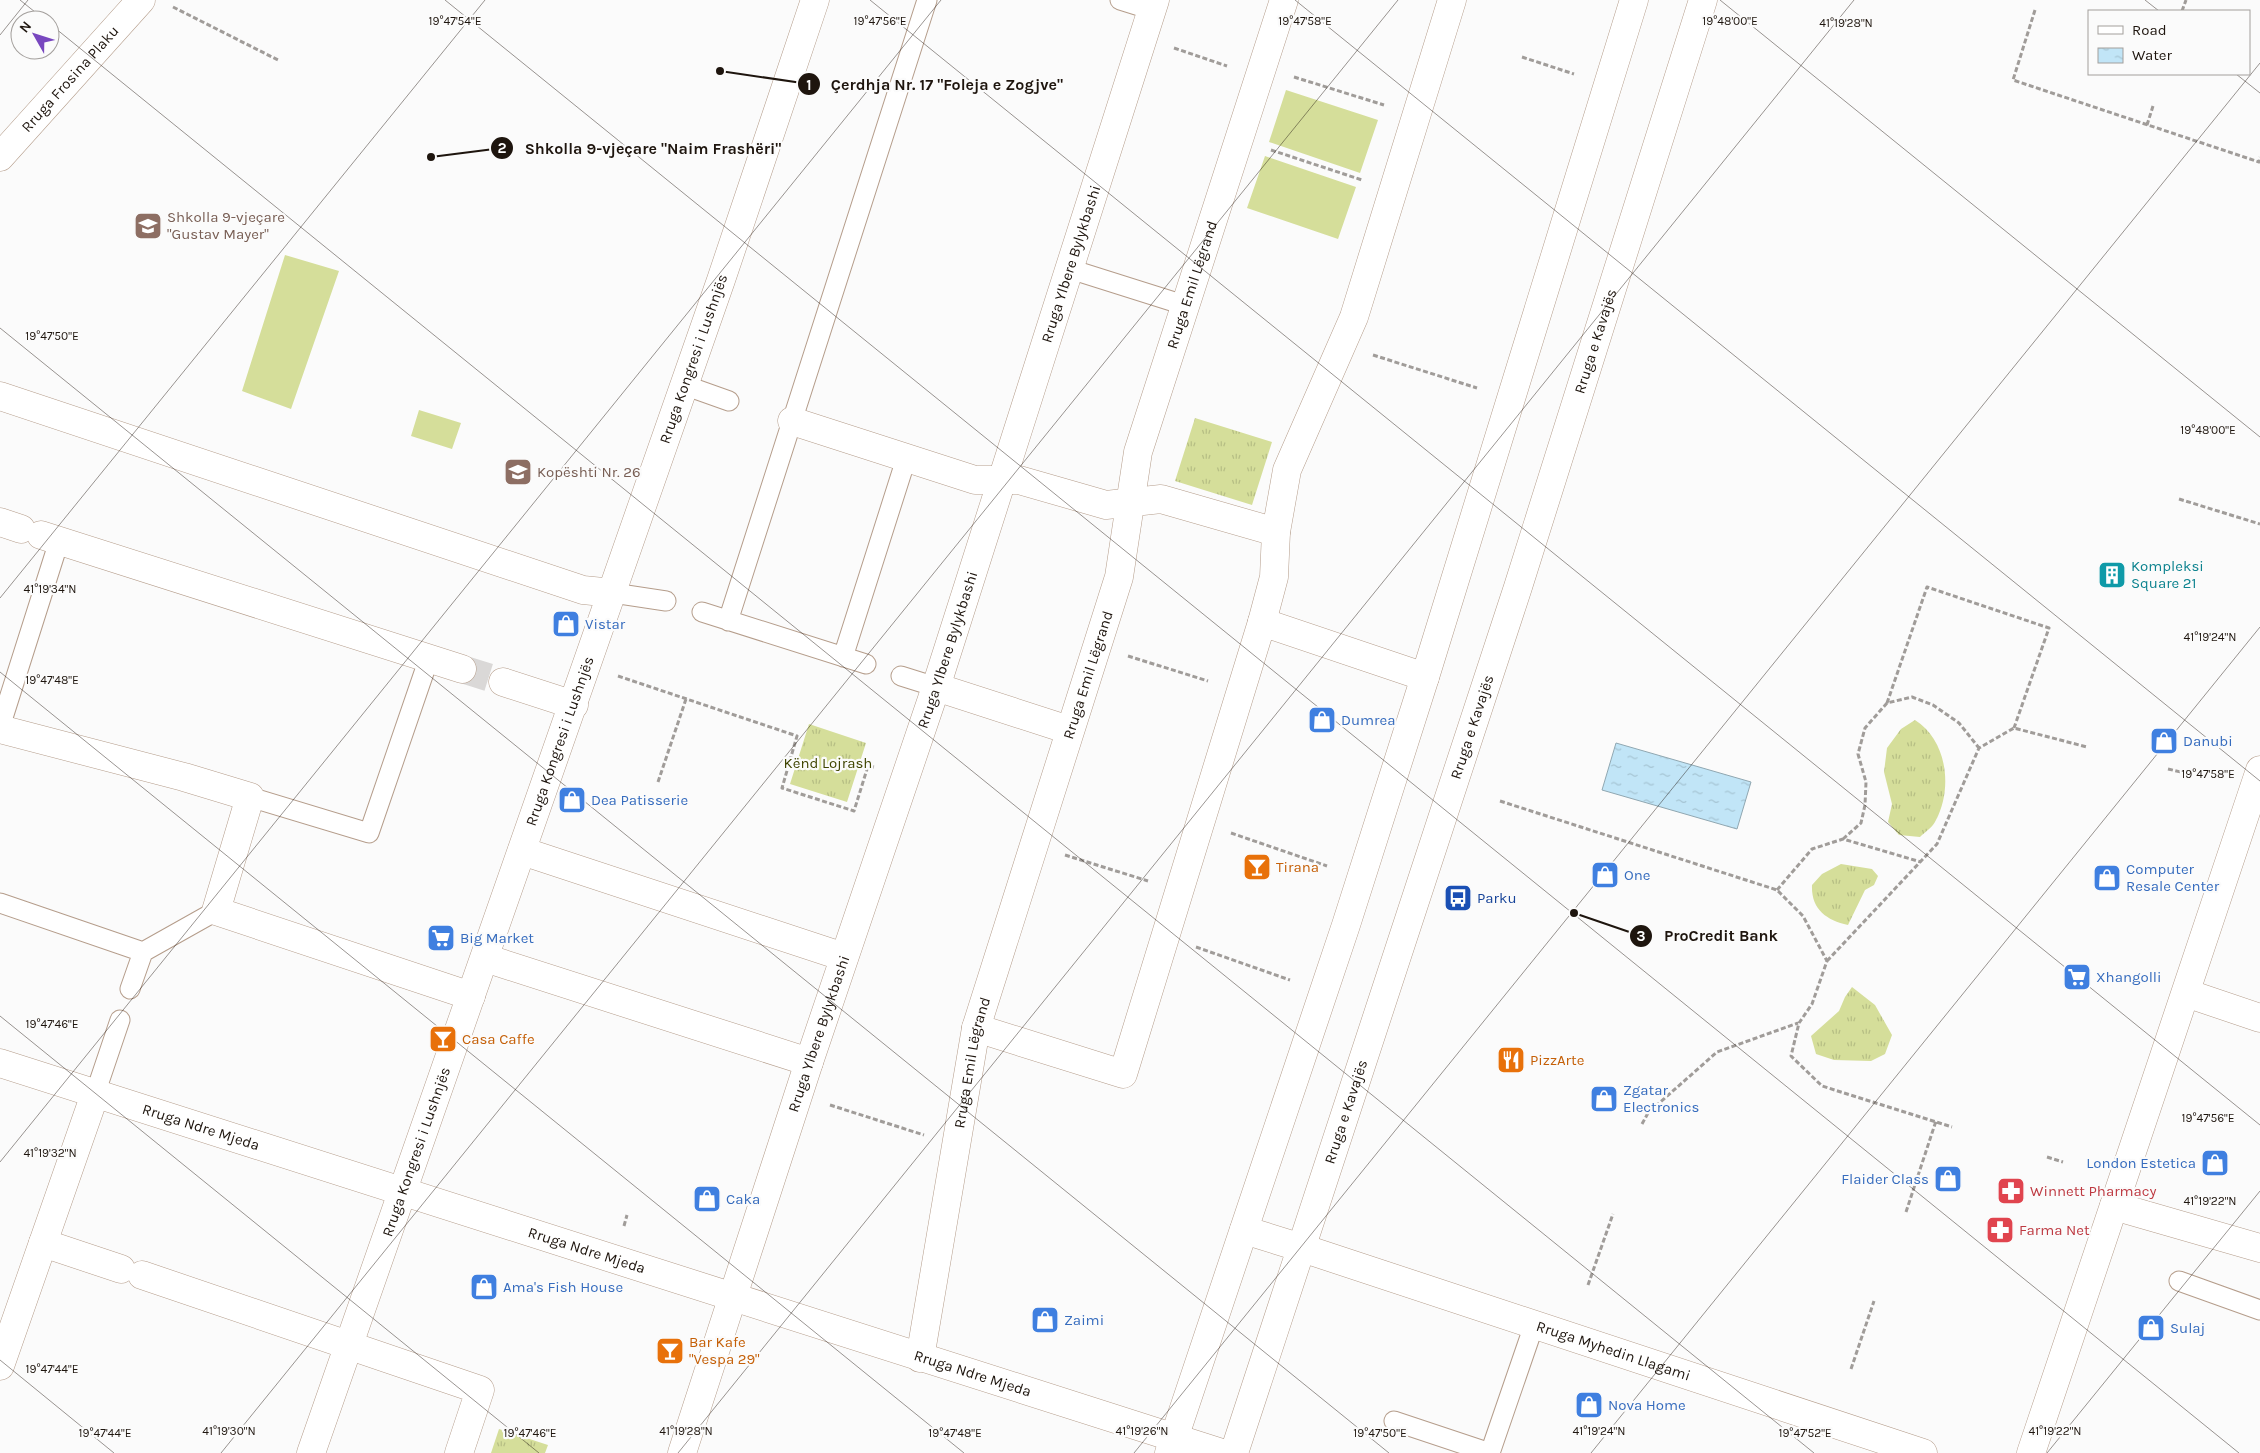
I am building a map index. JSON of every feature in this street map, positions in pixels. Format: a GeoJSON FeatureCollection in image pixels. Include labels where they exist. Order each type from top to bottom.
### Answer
{"type":"FeatureCollection","features":[{"type":"Feature","properties":{"kind":"street","name":"Rruga Frosina Plaku"},"geometry":{"type":"LineString","coordinates":[[0,157],[141,0]]}},
{"type":"Feature","properties":{"kind":"street","name":"Rruga Kongresi i Lushnjës"},"geometry":{"type":"LineString","coordinates":[[311,1453],[613,593],[815,0]]}},
{"type":"Feature","properties":{"kind":"street","name":"Rruga Emil Lëgrand"},"geometry":{"type":"LineString","coordinates":[[920,1358],[976,1028],[1119,577],[1138,452],[1284,0]]}},
{"type":"Feature","properties":{"kind":"street"},"geometry":{"type":"LineString","coordinates":[[976,1028],[1123,1074],[1262,622],[1274,577],[1276,532],[1286,470],[1354,317],[1452,0]]}},
{"type":"Feature","properties":{"kind":"street"},"geometry":{"type":"LineString","coordinates":[[1172,1445],[1425,677],[1634,0]]}},
{"type":"Feature","properties":{"kind":"street","name":"Rruga e Kavajës"},"geometry":{"type":"LineString","coordinates":[[1234,1453],[1515,596],[1703,0]]}},
{"type":"Feature","properties":{"kind":"street","name":"Rruga Ylbere Bylykbashi"},"geometry":{"type":"LineString","coordinates":[[682,1453],[844,956],[936,687],[1142,37],[1154,5]]}},
{"type":"Feature","properties":{"kind":"street"},"geometry":{"type":"LineString","coordinates":[[0,396],[583,590],[613,593]]}},
{"type":"Feature","properties":{"kind":"street"},"geometry":{"type":"LineString","coordinates":[[785,419],[975,480],[1019,480],[1106,505],[1161,499],[1276,532]]}},
{"type":"Feature","properties":{"kind":"street"},"geometry":{"type":"LineString","coordinates":[[31,532],[462,669]]}},
{"type":"Feature","properties":{"kind":"street"},"geometry":{"type":"LineString","coordinates":[[1262,622],[1425,677]]}},
{"type":"Feature","properties":{"kind":"street"},"geometry":{"type":"LineString","coordinates":[[502,682],[574,705]]}},
{"type":"Feature","properties":{"kind":"street"},"geometry":{"type":"LineString","coordinates":[[936,687],[1069,730]]}},
{"type":"Feature","properties":{"kind":"street"},"geometry":{"type":"LineString","coordinates":[[0,728],[184,777],[250,797],[216,911],[471,996]]}},
{"type":"Feature","properties":{"kind":"street"},"geometry":{"type":"LineString","coordinates":[[2031,1453],[2260,770]]}},
{"type":"Feature","properties":{"kind":"street"},"geometry":{"type":"LineString","coordinates":[[522,851],[844,956]]}},
{"type":"Feature","properties":{"kind":"street"},"geometry":{"type":"LineString","coordinates":[[485,958],[809,1062]]}},
{"type":"Feature","properties":{"kind":"street"},"geometry":{"type":"LineString","coordinates":[[2186,993],[2260,1018]]}},
{"type":"Feature","properties":{"kind":"street","name":"Rruga Ndre Mjeda"},"geometry":{"type":"LineString","coordinates":[[0,1063],[920,1358],[1172,1445],[1222,1453]]}},
{"type":"Feature","properties":{"kind":"street"},"geometry":{"type":"LineString","coordinates":[[0,1366],[96,1094]]}},
{"type":"Feature","properties":{"kind":"street"},"geometry":{"type":"LineString","coordinates":[[2114,1206],[2260,1248]]}},
{"type":"Feature","properties":{"kind":"street","name":"Rruga Myhedin Llagami"},"geometry":{"type":"LineString","coordinates":[[1244,1230],[1923,1453]]}},
{"type":"Feature","properties":{"kind":"street"},"geometry":{"type":"LineString","coordinates":[[43,1243],[480,1390],[460,1453]]}},
{"type":"Feature","properties":{"kind":"lane"},"geometry":{"type":"LineString","coordinates":[[728,620],[785,419],[927,0]]}},
{"type":"Feature","properties":{"kind":"lane"},"geometry":{"type":"LineString","coordinates":[[1120,0],[1154,5]]}},
{"type":"Feature","properties":{"kind":"lane"},"geometry":{"type":"LineString","coordinates":[[1070,269],[1184,305]]}},
{"type":"Feature","properties":{"kind":"lane"},"geometry":{"type":"LineString","coordinates":[[684,386],[729,401]]}},
{"type":"Feature","properties":{"kind":"lane"},"geometry":{"type":"LineString","coordinates":[[843,657],[906,459]]}},
{"type":"Feature","properties":{"kind":"lane"},"geometry":{"type":"LineString","coordinates":[[0,728],[31,532]]}},
{"type":"Feature","properties":{"kind":"lane"},"geometry":{"type":"LineString","coordinates":[[613,593],[666,601]]}},
{"type":"Feature","properties":{"kind":"lane"},"geometry":{"type":"LineString","coordinates":[[702,612],[866,664]]}},
{"type":"Feature","properties":{"kind":"lane"},"geometry":{"type":"LineString","coordinates":[[250,797],[369,834],[429,658]]}},
{"type":"Feature","properties":{"kind":"lane"},"geometry":{"type":"LineString","coordinates":[[902,676],[936,687]]}},
{"type":"Feature","properties":{"kind":"lane"},"geometry":{"type":"LineString","coordinates":[[0,903],[143,952]]}},
{"type":"Feature","properties":{"kind":"lane"},"geometry":{"type":"LineString","coordinates":[[130,989],[143,952],[216,911]]}},
{"type":"Feature","properties":{"kind":"lane"},"geometry":{"type":"LineString","coordinates":[[96,1094],[120,1020]]}},
{"type":"Feature","properties":{"kind":"lane"},"geometry":{"type":"LineString","coordinates":[[2179,1281],[2260,1310]]}},
{"type":"Feature","properties":{"kind":"lane"},"geometry":{"type":"LineString","coordinates":[[1394,1422],[1490,1453],[1534,1325]]}},
{"type":"Feature","properties":{"kind":"path"},"geometry":{"type":"LineString","coordinates":[[170,4],[280,61]]}},
{"type":"Feature","properties":{"kind":"path"},"geometry":{"type":"LineString","coordinates":[[2034,10],[2013,80],[2259,162],[2260,157]]}},
{"type":"Feature","properties":{"kind":"path"},"geometry":{"type":"LineString","coordinates":[[1142,37],[1417,115]]}},
{"type":"Feature","properties":{"kind":"path"},"geometry":{"type":"LineString","coordinates":[[1522,57],[1574,74]]}},
{"type":"Feature","properties":{"kind":"path"},"geometry":{"type":"LineString","coordinates":[[2147,125],[2153,106]]}},
{"type":"Feature","properties":{"kind":"path"},"geometry":{"type":"LineString","coordinates":[[1239,139],[1393,191]]}},
{"type":"Feature","properties":{"kind":"path"},"geometry":{"type":"LineString","coordinates":[[1342,344],[1477,388]]}},
{"type":"Feature","properties":{"kind":"path"},"geometry":{"type":"LineString","coordinates":[[2179,499],[2260,524]]}},
{"type":"Feature","properties":{"kind":"path"},"geometry":{"type":"LineString","coordinates":[[1777,890],[1812,849],[1843,839],[1860,823],[1865,805],[1866,782],[1858,754],[1865,728],[1887,703],[1927,587],[2049,628],[2014,728],[1979,748],[1937,844],[1827,961],[1812,1004],[1799,1023],[1791,1056],[1822,1086],[1952,1127]]}},
{"type":"Feature","properties":{"kind":"path"},"geometry":{"type":"LineString","coordinates":[[1096,646],[1241,691]]}},
{"type":"Feature","properties":{"kind":"path"},"geometry":{"type":"LineString","coordinates":[[587,666],[797,736],[782,788],[854,811]]}},
{"type":"Feature","properties":{"kind":"path"},"geometry":{"type":"LineString","coordinates":[[1887,703],[1912,697],[1933,705],[1959,722],[1979,748]]}},
{"type":"Feature","properties":{"kind":"path"},"geometry":{"type":"LineString","coordinates":[[658,782],[686,699]]}},
{"type":"Feature","properties":{"kind":"path"},"geometry":{"type":"LineString","coordinates":[[2014,728],[2087,747]]}},
{"type":"Feature","properties":{"kind":"path"},"geometry":{"type":"LineString","coordinates":[[2168,769],[2189,774]]}},
{"type":"Feature","properties":{"kind":"path"},"geometry":{"type":"LineString","coordinates":[[1500,801],[1777,890],[1803,916],[1827,961]]}},
{"type":"Feature","properties":{"kind":"path"},"geometry":{"type":"LineString","coordinates":[[1200,823],[1327,866]]}},
{"type":"Feature","properties":{"kind":"path"},"geometry":{"type":"LineString","coordinates":[[1843,839],[1921,862]]}},
{"type":"Feature","properties":{"kind":"path"},"geometry":{"type":"LineString","coordinates":[[1034,845],[1179,891]]}},
{"type":"Feature","properties":{"kind":"path"},"geometry":{"type":"LineString","coordinates":[[1165,936],[1290,980]]}},
{"type":"Feature","properties":{"kind":"path"},"geometry":{"type":"LineString","coordinates":[[1642,1124],[1648,1113],[1717,1052],[1799,1023]]}},
{"type":"Feature","properties":{"kind":"path"},"geometry":{"type":"LineString","coordinates":[[798,1095],[957,1146]]}},
{"type":"Feature","properties":{"kind":"path"},"geometry":{"type":"LineString","coordinates":[[1906,1212],[1936,1121]]}},
{"type":"Feature","properties":{"kind":"path"},"geometry":{"type":"LineString","coordinates":[[2047,1157],[2063,1162]]}},
{"type":"Feature","properties":{"kind":"path"},"geometry":{"type":"LineString","coordinates":[[1588,1285],[1613,1214]]}},
{"type":"Feature","properties":{"kind":"path"},"geometry":{"type":"LineString","coordinates":[[1851,1369],[1874,1301]]}},
{"type":"Feature","properties":{"kind":"green space"},"geometry":{"type":"Polygon","coordinates":[[[1286,90],[1378,120],[1360,173],[1269,142],[1286,90]]]}},
{"type":"Feature","properties":{"kind":"green space"},"geometry":{"type":"Polygon","coordinates":[[[1265,156],[1356,187],[1338,239],[1247,208],[1265,156]]]}},
{"type":"Feature","properties":{"kind":"green space"},"geometry":{"type":"Polygon","coordinates":[[[285,255],[339,271],[291,409],[242,391],[285,255]]]}},
{"type":"Feature","properties":{"kind":"green space"},"geometry":{"type":"Polygon","coordinates":[[[419,410],[461,423],[452,449],[411,436],[419,410]]]}},
{"type":"Feature","properties":{"kind":"green space"},"geometry":{"type":"Polygon","coordinates":[[[1195,418],[1272,442],[1252,505],[1175,481],[1195,418]]]}},
{"type":"Feature","properties":{"kind":"green space"},"geometry":{"type":"Polygon","coordinates":[[[1915,720],[1926,729],[1940,752],[1945,780],[1944,794],[1936,820],[1920,837],[1899,835],[1888,822],[1892,804],[1884,772],[1887,748],[1901,729],[1915,720]]]}},
{"type":"Feature","properties":{"kind":"green space","name":"Kënd Lojrash"},"geometry":{"type":"Polygon","coordinates":[[[809,724],[866,743],[847,802],[790,784],[809,724]]]}},
{"type":"Feature","properties":{"kind":"green space"},"geometry":{"type":"Polygon","coordinates":[[[1841,864],[1872,869],[1878,876],[1874,885],[1865,890],[1848,925],[1833,920],[1821,912],[1814,901],[1812,893],[1812,885],[1822,874],[1841,864]]]}},
{"type":"Feature","properties":{"kind":"green space"},"geometry":{"type":"Polygon","coordinates":[[[1852,987],[1875,1005],[1892,1035],[1885,1054],[1871,1061],[1834,1060],[1816,1054],[1811,1036],[1839,1011],[1852,987]]]}},
{"type":"Feature","properties":{"kind":"green space"},"geometry":{"type":"Polygon","coordinates":[[[499,1429],[548,1445],[545,1453],[491,1453],[499,1429]]]}},
{"type":"Feature","properties":{"kind":"water"},"geometry":{"type":"Polygon","coordinates":[[[1616,743],[1751,782],[1737,829],[1602,790],[1616,743]]]}},
{"type":"Feature","properties":{"kind":"tunnel"},"geometry":{"type":"LineString","coordinates":[[462,669],[503,682]]}},
{"type":"Feature","properties":{"kind":"place","name":"Çerdhja Nr. 17 \"Foleja e Zogjve\""},"geometry":{"type":"Point","coordinates":[720,71]}},
{"type":"Feature","properties":{"kind":"place","name":"Shkolla 9-vjeçare \"Naim Frashëri\""},"geometry":{"type":"Point","coordinates":[431,157]}},
{"type":"Feature","properties":{"kind":"place","name":"Shkolla 9-vjeçare \"Gustav Mayer\""},"geometry":{"type":"Point","coordinates":[148,226]}},
{"type":"Feature","properties":{"kind":"place","name":"Kopështi Nr. 26"},"geometry":{"type":"Point","coordinates":[518,472]}},
{"type":"Feature","properties":{"kind":"place","name":"Kompleksi Square 21"},"geometry":{"type":"Point","coordinates":[2112,575]}},
{"type":"Feature","properties":{"kind":"place","name":"Vistar"},"geometry":{"type":"Point","coordinates":[566,624]}},
{"type":"Feature","properties":{"kind":"place","name":"Dumrea"},"geometry":{"type":"Point","coordinates":[1322,720]}},
{"type":"Feature","properties":{"kind":"place","name":"Danubi"},"geometry":{"type":"Point","coordinates":[2164,741]}},
{"type":"Feature","properties":{"kind":"place","name":"Dea Patisserie"},"geometry":{"type":"Point","coordinates":[572,800]}},
{"type":"Feature","properties":{"kind":"place","name":"Tirana"},"geometry":{"type":"Point","coordinates":[1257,867]}},
{"type":"Feature","properties":{"kind":"place","name":"One"},"geometry":{"type":"Point","coordinates":[1605,875]}},
{"type":"Feature","properties":{"kind":"place","name":"Computer Resale Center"},"geometry":{"type":"Point","coordinates":[2107,878]}},
{"type":"Feature","properties":{"kind":"place","name":"Parku"},"geometry":{"type":"Point","coordinates":[1458,898]}},
{"type":"Feature","properties":{"kind":"place","name":"ProCredit Bank"},"geometry":{"type":"Point","coordinates":[1574,913]}},
{"type":"Feature","properties":{"kind":"place","name":"Big Market"},"geometry":{"type":"Point","coordinates":[441,938]}},
{"type":"Feature","properties":{"kind":"place","name":"Xhangolli"},"geometry":{"type":"Point","coordinates":[2077,977]}},
{"type":"Feature","properties":{"kind":"place","name":"Casa Caffe"},"geometry":{"type":"Point","coordinates":[443,1039]}},
{"type":"Feature","properties":{"kind":"place","name":"PizzArte"},"geometry":{"type":"Point","coordinates":[1511,1060]}},
{"type":"Feature","properties":{"kind":"place","name":"Zgatar Electronics"},"geometry":{"type":"Point","coordinates":[1604,1099]}},
{"type":"Feature","properties":{"kind":"place","name":"London Estetica"},"geometry":{"type":"Point","coordinates":[2215,1163]}},
{"type":"Feature","properties":{"kind":"place","name":"Flaider Class"},"geometry":{"type":"Point","coordinates":[1948,1179]}},
{"type":"Feature","properties":{"kind":"place","name":"Winnett Pharmacy"},"geometry":{"type":"Point","coordinates":[2011,1191]}},
{"type":"Feature","properties":{"kind":"place","name":"Caka"},"geometry":{"type":"Point","coordinates":[707,1199]}},
{"type":"Feature","properties":{"kind":"place","name":"Farma Net"},"geometry":{"type":"Point","coordinates":[2000,1230]}},
{"type":"Feature","properties":{"kind":"place","name":"Ama's Fish House"},"geometry":{"type":"Point","coordinates":[484,1287]}},
{"type":"Feature","properties":{"kind":"place","name":"Zaimi"},"geometry":{"type":"Point","coordinates":[1045,1320]}},
{"type":"Feature","properties":{"kind":"place","name":"Sulaj"},"geometry":{"type":"Point","coordinates":[2151,1328]}},
{"type":"Feature","properties":{"kind":"place","name":"Bar Kafe \"Vespa 29\""},"geometry":{"type":"Point","coordinates":[670,1351]}},
{"type":"Feature","properties":{"kind":"place","name":"Nova Home"},"geometry":{"type":"Point","coordinates":[1589,1405]}}]}
